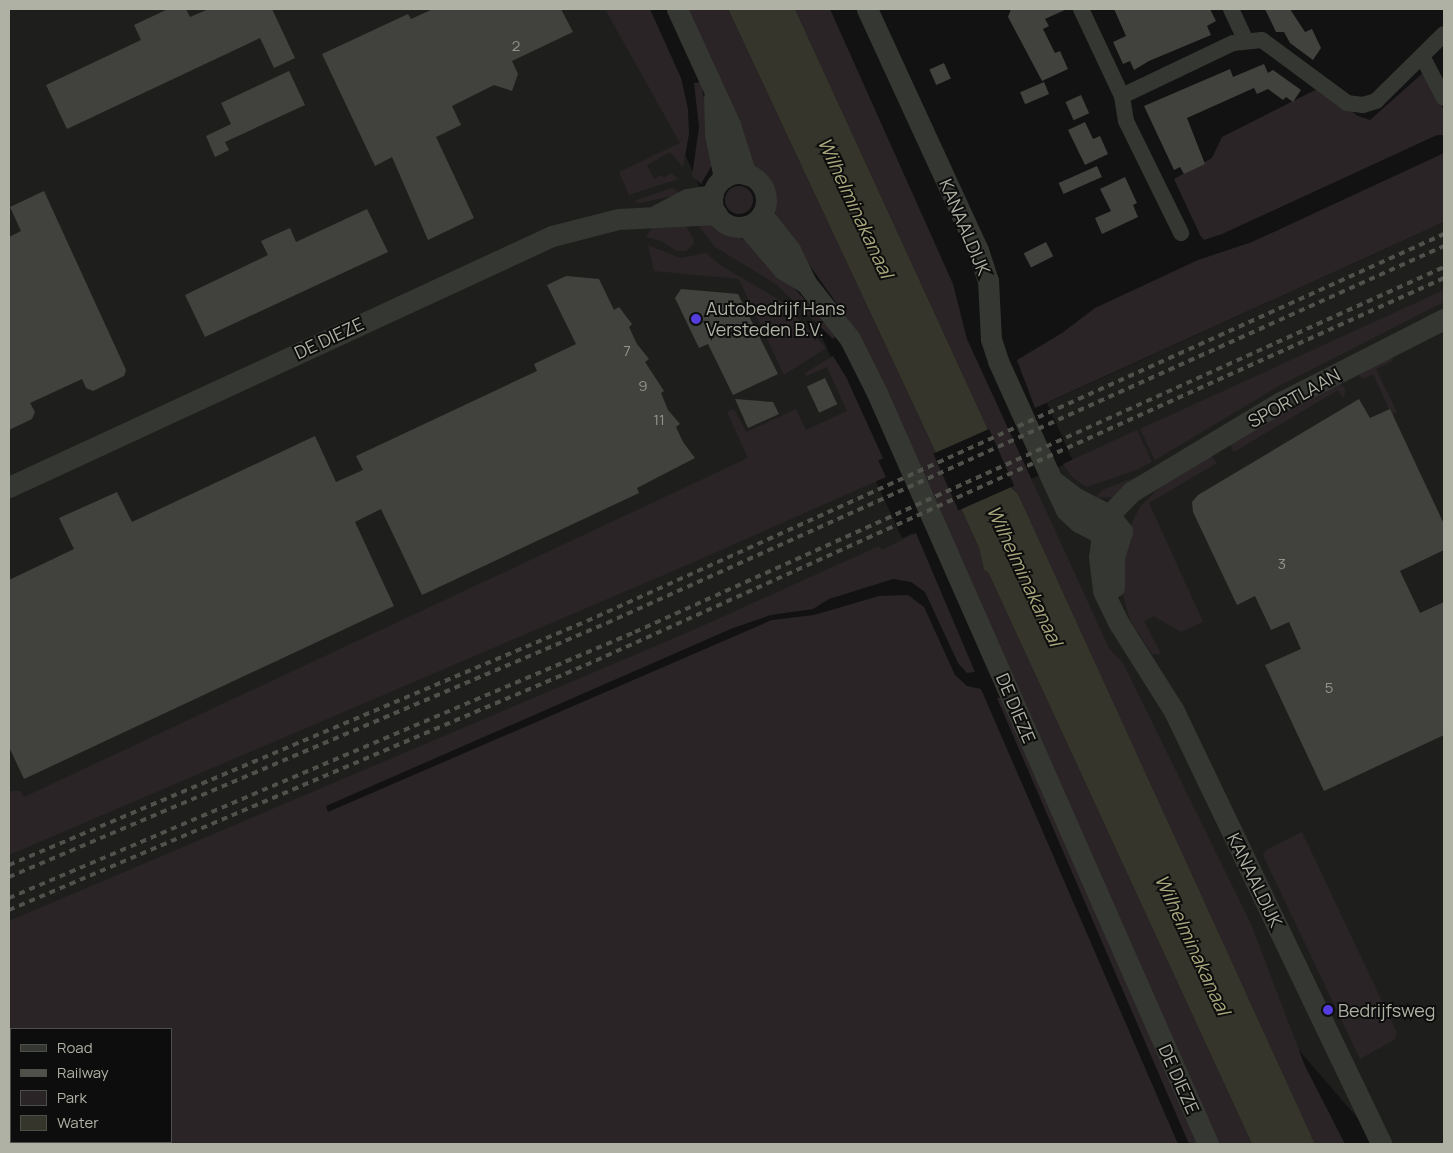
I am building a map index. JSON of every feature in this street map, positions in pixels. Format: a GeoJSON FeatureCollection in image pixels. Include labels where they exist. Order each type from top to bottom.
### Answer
{"type":"FeatureCollection","features":[{"type":"Feature","properties":{"kind":"street"},"geometry":{"type":"LineString","coordinates":[[677,9],[713,93],[730,125],[746,175],[757,180],[764,190],[766,203],[754,220],[726,224],[718,196],[713,93]]}},
{"type":"Feature","properties":{"kind":"street","name":"KANAALDIJK"},"geometry":{"type":"LineString","coordinates":[[867,9],[978,250],[988,280],[991,339],[998,361],[1066,510],[1079,522],[1111,527],[1099,557],[1103,591],[1118,622],[1174,711],[1381,1144]]}},
{"type":"Feature","properties":{"kind":"street"},"geometry":{"type":"LineString","coordinates":[[1081,9],[1122,96],[1126,122],[1181,233]]}},
{"type":"Feature","properties":{"kind":"street"},"geometry":{"type":"LineString","coordinates":[[1231,9],[1245,40]]}},
{"type":"Feature","properties":{"kind":"street"},"geometry":{"type":"LineString","coordinates":[[1122,96],[1245,40],[1262,40],[1347,103],[1363,105],[1376,101],[1444,34]]}},
{"type":"Feature","properties":{"kind":"street"},"geometry":{"type":"LineString","coordinates":[[1422,56],[1444,98]]}},
{"type":"Feature","properties":{"kind":"street"},"geometry":{"type":"LineString","coordinates":[[718,196],[746,175]]}},
{"type":"Feature","properties":{"kind":"street","name":"DE DIEZE"},"geometry":{"type":"LineString","coordinates":[[9,487],[552,236],[583,226],[657,215],[683,218],[718,196]]}},
{"type":"Feature","properties":{"kind":"street","name":"DE DIEZE"},"geometry":{"type":"LineString","coordinates":[[754,220],[783,269],[806,283],[850,339],[877,394],[1208,1144]]}},
{"type":"Feature","properties":{"kind":"street","name":"SPORTLAAN"},"geometry":{"type":"LineString","coordinates":[[1111,527],[1131,492],[1148,484],[1281,402],[1444,319]]}},
{"type":"Feature","properties":{"kind":"shaded area"},"geometry":{"type":"Polygon","coordinates":[[[9,9],[621,9],[701,190],[808,307],[886,477],[876,481],[902,538],[913,533],[918,545],[800,592],[9,933],[9,9]]]}},
{"type":"Feature","properties":{"kind":"shaded area"},"geometry":{"type":"Polygon","coordinates":[[[1444,222],[1444,1144],[1380,1144],[1240,982],[1018,494],[1012,487],[1073,461],[1047,403],[1444,222]]]}},
{"type":"Feature","properties":{"kind":"green space"},"geometry":{"type":"Polygon","coordinates":[[[605,9],[650,9],[681,78],[688,109],[689,134],[683,167],[670,152],[647,165],[654,179],[662,175],[664,178],[671,173],[678,179],[629,195],[619,172],[680,143],[605,9]]]}},
{"type":"Feature","properties":{"kind":"green space"},"geometry":{"type":"Polygon","coordinates":[[[688,9],[728,9],[936,453],[979,548],[984,570],[988,572],[1252,1144],[1216,1144],[852,325],[776,218],[772,189],[755,169],[688,9]]]}},
{"type":"Feature","properties":{"kind":"green space"},"geometry":{"type":"Polygon","coordinates":[[[795,9],[830,9],[953,284],[967,339],[1109,648],[1123,663],[1251,924],[1305,1066],[1345,1144],[1315,1144],[1018,494],[1012,487],[985,423],[795,9]]]}},
{"type":"Feature","properties":{"kind":"green space"},"geometry":{"type":"Polygon","coordinates":[[[1423,73],[1444,110],[1444,135],[1437,135],[1222,234],[1204,240],[1200,235],[1174,179],[1212,158],[1222,137],[1319,88],[1358,116],[1370,120],[1423,73]]]}},
{"type":"Feature","properties":{"kind":"green space"},"geometry":{"type":"Polygon","coordinates":[[[701,82],[712,139],[712,165],[701,184],[692,176],[699,127],[694,83],[701,82]]]}},
{"type":"Feature","properties":{"kind":"green space"},"geometry":{"type":"Polygon","coordinates":[[[1444,153],[1444,222],[1035,408],[1017,360],[1062,333],[1095,308],[1198,260],[1252,242],[1444,153]]]}},
{"type":"Feature","properties":{"kind":"green space"},"geometry":{"type":"Polygon","coordinates":[[[739,186],[749,190],[753,200],[749,210],[739,214],[729,210],[725,200],[729,190],[739,186]]]}},
{"type":"Feature","properties":{"kind":"green space"},"geometry":{"type":"Polygon","coordinates":[[[672,188],[681,194],[640,203],[634,201],[672,188]]]}},
{"type":"Feature","properties":{"kind":"green space"},"geometry":{"type":"Polygon","coordinates":[[[696,223],[708,223],[754,245],[837,334],[833,339],[776,284],[715,247],[696,223]]]}},
{"type":"Feature","properties":{"kind":"green space"},"geometry":{"type":"Polygon","coordinates":[[[686,226],[693,238],[693,244],[686,251],[677,251],[661,241],[646,237],[653,227],[686,226]]]}},
{"type":"Feature","properties":{"kind":"green space"},"geometry":{"type":"Polygon","coordinates":[[[648,245],[680,258],[706,253],[720,265],[781,301],[826,348],[784,375],[739,279],[654,271],[648,245]]]}},
{"type":"Feature","properties":{"kind":"green space"},"geometry":{"type":"Polygon","coordinates":[[[1444,290],[1444,302],[1277,387],[1155,460],[1140,429],[1444,290]]]}},
{"type":"Feature","properties":{"kind":"green space"},"geometry":{"type":"Polygon","coordinates":[[[833,356],[846,377],[883,458],[878,461],[886,477],[680,568],[9,855],[9,791],[20,791],[24,797],[748,458],[727,412],[734,409],[746,432],[796,409],[806,430],[847,411],[827,367],[806,376],[805,373],[833,356]]]}},
{"type":"Feature","properties":{"kind":"green space"},"geometry":{"type":"Polygon","coordinates":[[[1389,357],[1394,360],[1376,369],[1397,412],[1392,415],[1373,374],[1363,379],[1360,376],[1360,372],[1389,357]]]}},
{"type":"Feature","properties":{"kind":"green space"},"geometry":{"type":"Polygon","coordinates":[[[1339,383],[1346,390],[1343,398],[1338,390],[1234,452],[1230,444],[1296,403],[1339,383]]]}},
{"type":"Feature","properties":{"kind":"green space"},"geometry":{"type":"Polygon","coordinates":[[[1137,430],[1152,462],[1136,470],[1087,487],[1073,478],[1063,464],[1137,430]]]}},
{"type":"Feature","properties":{"kind":"green space"},"geometry":{"type":"Polygon","coordinates":[[[1211,456],[1217,463],[1149,503],[1203,622],[1181,632],[1154,616],[1144,621],[1161,654],[1152,654],[1130,620],[1121,588],[1128,531],[1140,507],[1159,488],[1211,456]]]}},
{"type":"Feature","properties":{"kind":"green space"},"geometry":{"type":"Polygon","coordinates":[[[1138,476],[1114,497],[1095,498],[1102,490],[1138,476]]]}},
{"type":"Feature","properties":{"kind":"green space"},"geometry":{"type":"Polygon","coordinates":[[[916,533],[975,672],[967,673],[958,663],[925,592],[911,582],[893,579],[829,599],[813,609],[771,615],[733,628],[326,806],[328,812],[772,620],[814,615],[879,596],[908,595],[924,607],[955,675],[967,686],[981,689],[1178,1144],[9,1144],[9,921],[698,628],[879,546],[882,550],[916,533]]]}},
{"type":"Feature","properties":{"kind":"green space"},"geometry":{"type":"Polygon","coordinates":[[[997,698],[1003,698],[1198,1144],[1189,1144],[997,698]]]}},
{"type":"Feature","properties":{"kind":"green space"},"geometry":{"type":"Polygon","coordinates":[[[1302,832],[1397,1033],[1394,1040],[1360,1059],[1263,855],[1266,850],[1302,832]]]}},
{"type":"Feature","properties":{"kind":"water","name":"Wilhelminakanaal"},"geometry":{"type":"Polygon","coordinates":[[[728,9],[795,9],[985,423],[1011,487],[1018,494],[1315,1144],[1252,1144],[988,572],[984,570],[979,548],[936,453],[728,9]]]}},
{"type":"Feature","properties":{"kind":"pier"},"geometry":{"type":"Polygon","coordinates":[[[989,429],[1014,486],[958,510],[933,454],[989,429]]]}},
{"type":"Feature","properties":{"kind":"building"},"geometry":{"type":"Polygon","coordinates":[[[168,9],[186,9],[190,17],[209,9],[272,9],[295,58],[274,68],[260,38],[67,129],[46,85],[141,40],[134,25],[168,9]]]}},
{"type":"Feature","properties":{"kind":"building"},"geometry":{"type":"Polygon","coordinates":[[[433,9],[561,9],[573,32],[512,61],[518,74],[512,91],[494,85],[452,106],[461,125],[436,137],[474,218],[428,240],[392,157],[375,166],[322,54],[408,14],[411,19],[433,9]]]}},
{"type":"Feature","properties":{"kind":"building"},"geometry":{"type":"Polygon","coordinates":[[[1011,9],[1067,9],[1045,19],[1049,26],[1043,29],[1055,53],[1060,51],[1068,69],[1042,81],[1008,17],[1011,9]]]}},
{"type":"Feature","properties":{"kind":"building"},"geometry":{"type":"Polygon","coordinates":[[[1114,9],[1210,9],[1216,21],[1207,26],[1211,35],[1149,61],[1134,70],[1130,61],[1123,64],[1113,42],[1126,36],[1114,9]]]}},
{"type":"Feature","properties":{"kind":"building"},"geometry":{"type":"Polygon","coordinates":[[[1265,9],[1290,9],[1305,32],[1312,29],[1321,48],[1313,60],[1290,43],[1284,32],[1276,32],[1265,9]]]}},
{"type":"Feature","properties":{"kind":"building"},"geometry":{"type":"Polygon","coordinates":[[[944,63],[951,79],[936,85],[929,70],[944,63]]]}},
{"type":"Feature","properties":{"kind":"building"},"geometry":{"type":"Polygon","coordinates":[[[1264,64],[1268,73],[1273,70],[1301,90],[1293,102],[1286,97],[1283,100],[1268,89],[1257,94],[1254,88],[1187,118],[1205,164],[1184,174],[1180,167],[1174,170],[1144,106],[1230,69],[1233,77],[1264,64]]]}},
{"type":"Feature","properties":{"kind":"building"},"geometry":{"type":"Polygon","coordinates":[[[289,71],[305,105],[225,142],[229,150],[215,157],[206,136],[231,124],[221,103],[289,71]]]}},
{"type":"Feature","properties":{"kind":"building"},"geometry":{"type":"Polygon","coordinates":[[[1044,82],[1049,94],[1025,104],[1020,92],[1044,82]]]}},
{"type":"Feature","properties":{"kind":"building"},"geometry":{"type":"Polygon","coordinates":[[[1081,95],[1089,113],[1074,120],[1065,102],[1081,95]]]}},
{"type":"Feature","properties":{"kind":"building"},"geometry":{"type":"Polygon","coordinates":[[[1085,122],[1093,139],[1100,136],[1108,154],[1085,165],[1068,130],[1085,122]]]}},
{"type":"Feature","properties":{"kind":"building"},"geometry":{"type":"Polygon","coordinates":[[[1097,166],[1102,177],[1064,194],[1059,183],[1097,166]]]}},
{"type":"Feature","properties":{"kind":"building"},"geometry":{"type":"Polygon","coordinates":[[[1125,177],[1137,203],[1133,205],[1138,217],[1102,234],[1095,218],[1111,211],[1100,189],[1125,177]]]}},
{"type":"Feature","properties":{"kind":"building"},"geometry":{"type":"Polygon","coordinates":[[[44,191],[126,370],[124,376],[93,391],[86,388],[82,379],[30,403],[35,412],[32,419],[9,430],[9,237],[21,231],[10,207],[44,191]]]}},
{"type":"Feature","properties":{"kind":"building"},"geometry":{"type":"Polygon","coordinates":[[[367,209],[388,252],[205,337],[185,295],[268,255],[261,241],[290,228],[296,242],[367,209]]]}},
{"type":"Feature","properties":{"kind":"building"},"geometry":{"type":"Polygon","coordinates":[[[1046,242],[1053,256],[1031,268],[1024,253],[1046,242]]]}},
{"type":"Feature","properties":{"kind":"building"},"geometry":{"type":"Polygon","coordinates":[[[566,276],[599,279],[614,310],[619,307],[632,324],[629,327],[637,344],[649,359],[645,362],[664,391],[661,393],[668,410],[680,424],[676,427],[683,442],[695,458],[637,488],[639,493],[422,595],[381,509],[355,522],[394,606],[24,779],[9,747],[9,580],[74,549],[59,518],[117,492],[132,522],[315,436],[336,482],[363,470],[356,456],[537,371],[534,364],[576,344],[547,285],[566,276]]]}},
{"type":"Feature","properties":{"kind":"building"},"geometry":{"type":"Polygon","coordinates":[[[681,289],[738,294],[778,374],[733,395],[708,344],[699,348],[675,298],[681,289]]]}},
{"type":"Feature","properties":{"kind":"building"},"geometry":{"type":"Polygon","coordinates":[[[825,378],[837,404],[819,413],[807,386],[825,378]]]}},
{"type":"Feature","properties":{"kind":"building"},"geometry":{"type":"Polygon","coordinates":[[[735,399],[773,402],[779,414],[748,428],[735,399]]]}},
{"type":"Feature","properties":{"kind":"building"},"geometry":{"type":"Polygon","coordinates":[[[1359,399],[1370,418],[1390,409],[1444,524],[1444,550],[1400,571],[1420,613],[1444,602],[1444,735],[1324,791],[1265,665],[1301,649],[1289,622],[1271,630],[1255,596],[1237,605],[1193,512],[1192,502],[1198,495],[1359,399]]]}},
{"type":"Feature","properties":{"kind":"railway"},"geometry":{"type":"LineString","coordinates":[[9,865],[587,621],[1444,234]]}},
{"type":"Feature","properties":{"kind":"railway"},"geometry":{"type":"LineString","coordinates":[[9,877],[607,623],[1444,246]]}},
{"type":"Feature","properties":{"kind":"railway"},"geometry":{"type":"LineString","coordinates":[[9,898],[635,632],[1444,267]]}},
{"type":"Feature","properties":{"kind":"railway"},"geometry":{"type":"LineString","coordinates":[[9,910],[586,665],[1444,278]]}},
{"type":"Feature","properties":{"kind":"place","name":"Autobedrijf Hans Versteden B.V."},"geometry":{"type":"Point","coordinates":[696,319]}},
{"type":"Feature","properties":{"kind":"place","name":"Bedrijfsweg"},"geometry":{"type":"Point","coordinates":[1328,1010]}}]}
